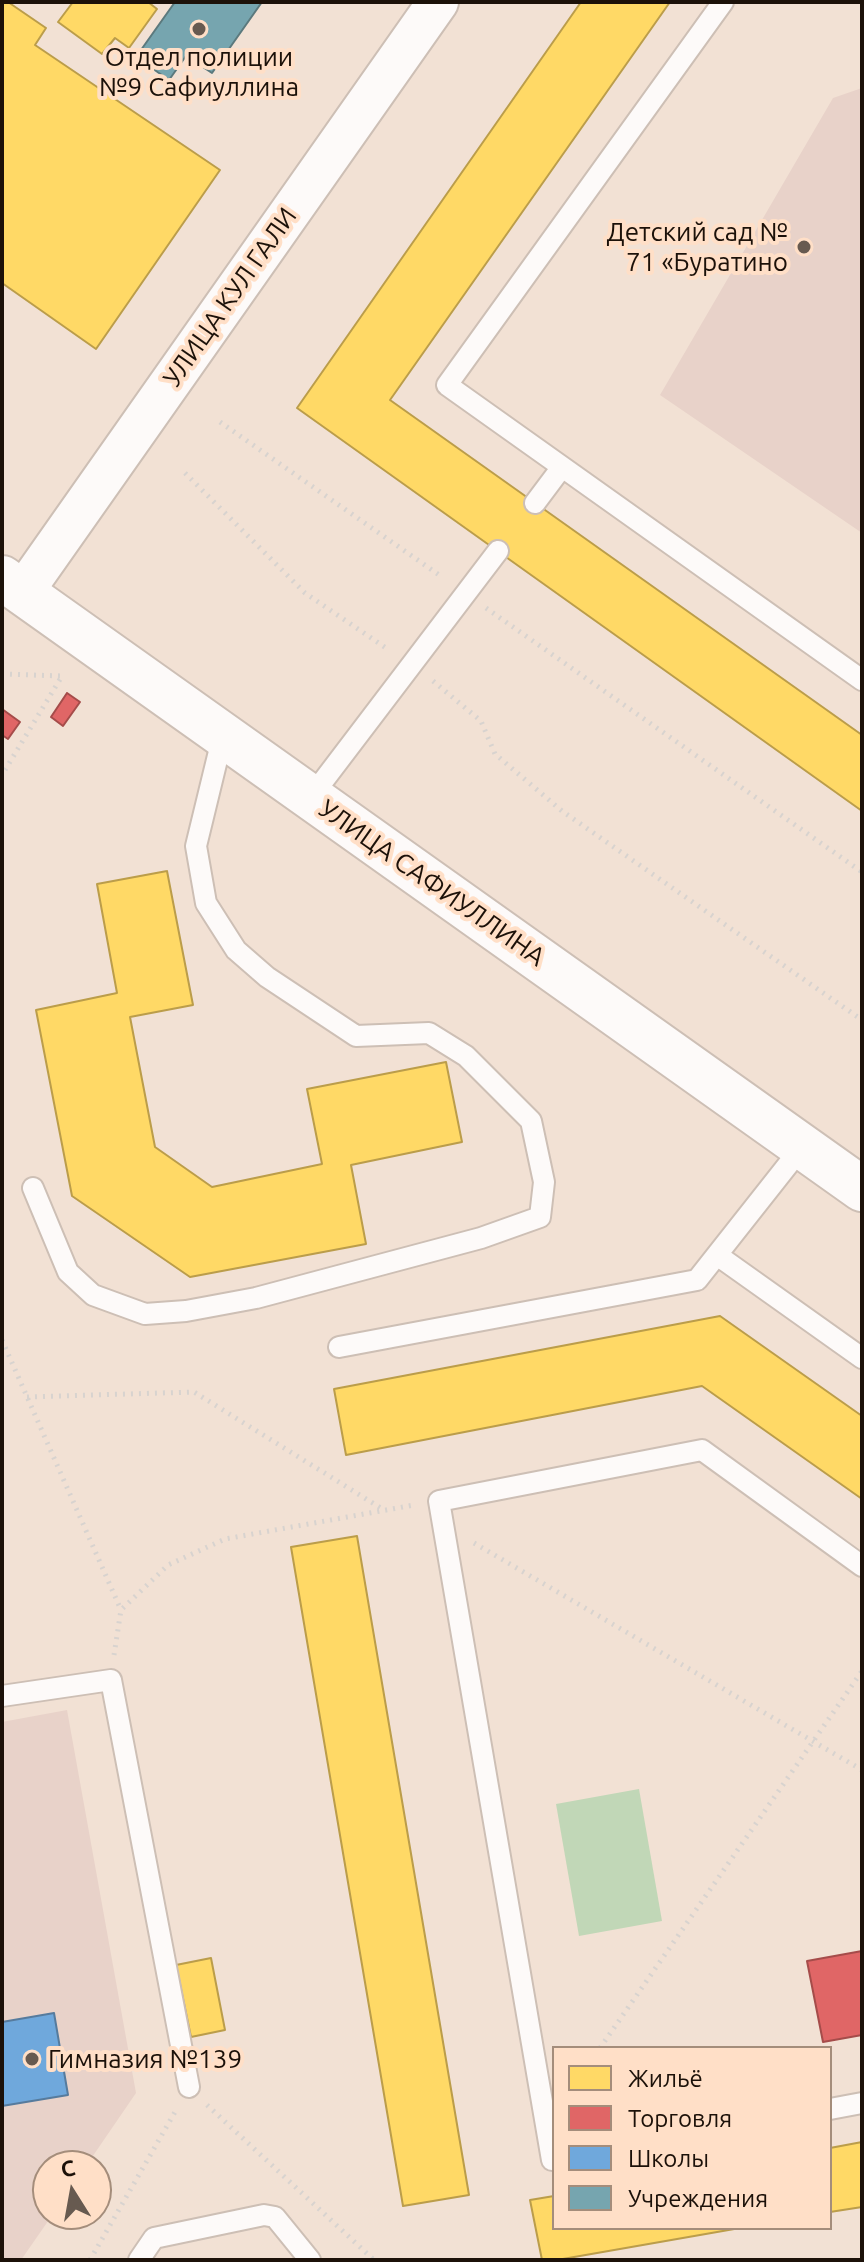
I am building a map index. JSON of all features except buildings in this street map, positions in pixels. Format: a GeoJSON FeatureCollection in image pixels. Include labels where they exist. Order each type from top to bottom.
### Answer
{"type":"FeatureCollection","features":[{"type":"Feature","properties":{"kind":"street","name":"УЛИЦА КУЛ ГАЛИ"},"geometry":{"type":"LineString","coordinates":[[12,585],[438,2]]}},
{"type":"Feature","properties":{"kind":"street","name":"УЛИЦА САФИУЛЛИНА"},"geometry":{"type":"LineString","coordinates":[[12,585],[862,1189]]}},
{"type":"Feature","properties":{"kind":"lane"},"geometry":{"type":"LineString","coordinates":[[723,2],[447,385],[862,680]]}},
{"type":"Feature","properties":{"kind":"lane"},"geometry":{"type":"LineString","coordinates":[[535,503],[562,467]]}},
{"type":"Feature","properties":{"kind":"lane"},"geometry":{"type":"LineString","coordinates":[[311,797],[498,551]]}},
{"type":"Feature","properties":{"kind":"lane"},"geometry":{"type":"LineString","coordinates":[[33,1188],[68,1272],[93,1295],[145,1314],[186,1311],[256,1298],[481,1238],[540,1217],[544,1182],[531,1121],[466,1056],[429,1033],[356,1036],[267,977],[236,950],[206,903],[196,846],[223,735]]}},
{"type":"Feature","properties":{"kind":"lane"},"geometry":{"type":"LineString","coordinates":[[339,1347],[697,1280],[802,1147]]}},
{"type":"Feature","properties":{"kind":"lane"},"geometry":{"type":"LineString","coordinates":[[717,1255],[862,1358]]}},
{"type":"Feature","properties":{"kind":"lane"},"geometry":{"type":"LineString","coordinates":[[552,2160],[439,1501],[702,1450],[862,1566]]}},
{"type":"Feature","properties":{"kind":"lane"},"geometry":{"type":"LineString","coordinates":[[2,1696],[111,1680],[189,2087]]}},
{"type":"Feature","properties":{"kind":"lane"},"geometry":{"type":"LineString","coordinates":[[832,2109],[862,2103]]}},
{"type":"Feature","properties":{"kind":"lane"},"geometry":{"type":"LineString","coordinates":[[139,2260],[154,2238],[264,2215],[275,2217],[310,2260]]}},
{"type":"Feature","properties":{"kind":"path"},"geometry":{"type":"LineString","coordinates":[[220,422],[862,872]]}},
{"type":"Feature","properties":{"kind":"path"},"geometry":{"type":"LineString","coordinates":[[185,473],[305,593],[411,665],[481,721],[495,754],[562,811],[862,1020]]}},
{"type":"Feature","properties":{"kind":"path"},"geometry":{"type":"LineString","coordinates":[[2,674],[62,676],[2,775]]}},
{"type":"Feature","properties":{"kind":"path"},"geometry":{"type":"LineString","coordinates":[[2,1340],[121,1610],[111,1680]]}},
{"type":"Feature","properties":{"kind":"path"},"geometry":{"type":"LineString","coordinates":[[27,1397],[194,1392],[385,1511]]}},
{"type":"Feature","properties":{"kind":"path"},"geometry":{"type":"LineString","coordinates":[[121,1610],[168,1565],[225,1539],[439,1501]]}},
{"type":"Feature","properties":{"kind":"path"},"geometry":{"type":"LineString","coordinates":[[442,1524],[862,1770]]}},
{"type":"Feature","properties":{"kind":"path"},"geometry":{"type":"LineString","coordinates":[[601,2046],[862,1671]]}},
{"type":"Feature","properties":{"kind":"path"},"geometry":{"type":"LineString","coordinates":[[90,2260],[189,2087],[374,2260]]}},
{"type":"Feature","properties":{"kind":"shaded area","name":"Детский сад № 71 «Буратино"},"geometry":{"type":"Polygon","coordinates":[[[862,88],[862,533],[660,395],[833,98],[862,88]]]}},
{"type":"Feature","properties":{"kind":"shaded area"},"geometry":{"type":"Polygon","coordinates":[[[67,1710],[136,2093],[97,2150],[32,2150],[32,2230],[42,2230],[21,2260],[2,2260],[2,1722],[67,1710]]]}},
{"type":"Feature","properties":{"kind":"green space"},"geometry":{"type":"Polygon","coordinates":[[[639,1789],[662,1921],[579,1936],[556,1804],[639,1789]]]}},
{"type":"Feature","properties":{"kind":"place","name":"Отдел полиции №9 Сафиуллина"},"geometry":{"type":"Point","coordinates":[199,29]}},
{"type":"Feature","properties":{"kind":"place","name":"Детский сад № 71 «Буратино"},"geometry":{"type":"Point","coordinates":[804,247]}},
{"type":"Feature","properties":{"kind":"place","name":"Гимназия №139"},"geometry":{"type":"Point","coordinates":[32,2059]}}]}
